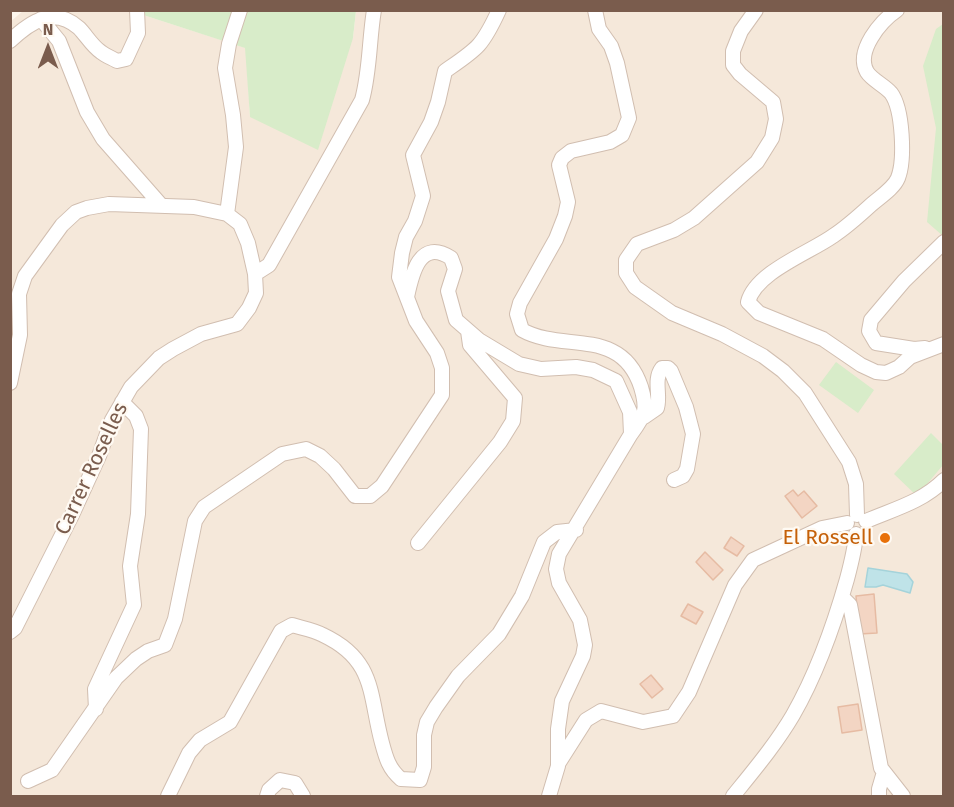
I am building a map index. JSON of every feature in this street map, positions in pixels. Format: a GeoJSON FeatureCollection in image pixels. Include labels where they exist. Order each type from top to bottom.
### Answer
{"type":"FeatureCollection","features":[{"type":"Feature","properties":{"kind":"street"},"geometry":{"type":"LineString","coordinates":[[10,41],[41,19],[51,16],[66,19],[80,29],[100,52],[117,61],[126,59],[138,33],[137,10]]}},
{"type":"Feature","properties":{"kind":"street"},"geometry":{"type":"LineString","coordinates":[[10,383],[20,335],[19,294],[29,268],[62,225],[76,212],[117,203],[194,207],[227,214],[236,147],[225,68],[229,44],[240,10]]}},
{"type":"Feature","properties":{"kind":"street"},"geometry":{"type":"LineString","coordinates":[[255,274],[269,265],[362,100],[368,79],[374,10]]}},
{"type":"Feature","properties":{"kind":"street"},"geometry":{"type":"LineString","coordinates":[[28,781],[52,770],[116,678],[136,659],[148,651],[165,645],[175,619],[195,521],[204,507],[282,454],[306,449],[320,456],[334,469],[355,496],[370,496],[382,486],[441,395],[441,368],[437,353],[416,321],[399,277],[402,253],[423,196],[413,155],[431,122],[445,71],[480,47],[499,10]]}},
{"type":"Feature","properties":{"kind":"street"},"geometry":{"type":"LineString","coordinates":[[595,10],[599,29],[611,46],[617,63],[629,118],[622,135],[610,142],[571,152],[562,158],[559,165],[568,202],[565,216],[556,239],[520,303],[517,314],[522,330],[535,337],[593,345],[622,357],[636,374],[646,401],[644,417]]}},
{"type":"Feature","properties":{"kind":"street"},"geometry":{"type":"LineString","coordinates":[[733,796],[769,752],[794,714],[819,661],[842,597],[854,550],[857,523],[856,484],[849,462],[805,393],[783,371],[763,356],[722,334],[672,313],[635,287],[626,273],[626,260],[637,244],[674,230],[694,218],[757,162],[772,138],[777,120],[773,102],[740,74],[733,65],[733,51],[741,31],[756,10]]}},
{"type":"Feature","properties":{"kind":"street"},"geometry":{"type":"LineString","coordinates":[[897,10],[889,16],[872,38],[863,56],[867,72],[892,94],[902,140],[902,162],[897,180],[880,198],[834,236],[770,275],[751,292],[748,302],[759,313],[823,339],[876,372],[886,373],[899,367],[910,357],[940,345]]}},
{"type":"Feature","properties":{"kind":"street"},"geometry":{"type":"LineString","coordinates":[[41,19],[59,41],[87,112],[103,139],[161,205]]}},
{"type":"Feature","properties":{"kind":"street","name":"Carrer Roselles"},"geometry":{"type":"LineString","coordinates":[[10,632],[15,628],[72,516],[99,456],[112,420],[131,387],[166,354],[201,334],[237,324],[249,308],[256,293],[255,274],[248,243],[240,224],[227,214]]}},
{"type":"Feature","properties":{"kind":"street"},"geometry":{"type":"LineString","coordinates":[[940,345],[914,349],[876,343],[869,332],[871,320],[904,281],[944,242]]}},
{"type":"Feature","properties":{"kind":"street"},"geometry":{"type":"LineString","coordinates":[[407,299],[415,267],[422,258],[432,252],[441,251],[451,258],[455,269],[448,291],[456,320],[498,352],[519,364],[541,369],[576,367],[593,370],[616,381],[630,412],[632,434]]}},
{"type":"Feature","properties":{"kind":"street"},"geometry":{"type":"LineString","coordinates":[[418,543],[500,442],[513,421],[515,398],[470,345],[468,331]]}},
{"type":"Feature","properties":{"kind":"street"},"geometry":{"type":"LineString","coordinates":[[549,796],[558,764],[561,701],[583,656],[585,645],[580,620],[559,583],[556,569],[559,554],[576,530],[632,434],[644,417],[657,408],[659,401],[657,375],[662,368],[668,368],[671,371],[686,407],[693,434],[687,469],[683,476],[674,480]]}},
{"type":"Feature","properties":{"kind":"street"},"geometry":{"type":"LineString","coordinates":[[96,709],[95,689],[134,605],[130,566],[138,514],[141,429],[136,416],[122,402]]}},
{"type":"Feature","properties":{"kind":"street"},"geometry":{"type":"LineString","coordinates":[[558,764],[586,720],[601,711],[643,723],[673,716],[689,692],[735,585],[753,560],[822,528],[857,523],[911,503],[931,492],[944,480]]}},
{"type":"Feature","properties":{"kind":"street"},"geometry":{"type":"LineString","coordinates":[[168,796],[189,753],[200,740],[230,722],[281,631],[292,625],[323,635],[351,653],[361,664],[371,692],[387,762],[401,779],[420,780],[424,766],[424,735],[436,707],[459,676],[499,634],[522,596],[544,542],[557,532],[576,530]]}},
{"type":"Feature","properties":{"kind":"street"},"geometry":{"type":"LineString","coordinates":[[842,597],[850,605],[881,768],[903,796]]}},
{"type":"Feature","properties":{"kind":"street"},"geometry":{"type":"LineString","coordinates":[[879,796],[884,772]]}},
{"type":"Feature","properties":{"kind":"street"},"geometry":{"type":"LineString","coordinates":[[267,796],[268,789],[280,780],[295,783],[303,796]]}},
{"type":"Feature","properties":{"kind":"shaded area"},"geometry":{"type":"Polygon","coordinates":[[[23,11],[131,11],[246,48],[250,117],[353,38],[356,11],[943,11],[943,796],[11,796],[10,22],[23,11]]]}},
{"type":"Feature","properties":{"kind":"green space"},"geometry":{"type":"Polygon","coordinates":[[[131,11],[356,11],[353,38],[318,150],[250,117],[245,48],[131,11]]]}},
{"type":"Feature","properties":{"kind":"green space"},"geometry":{"type":"Polygon","coordinates":[[[943,24],[943,236],[927,222],[936,128],[923,66],[936,29],[943,24]]]}},
{"type":"Feature","properties":{"kind":"green space"},"geometry":{"type":"Polygon","coordinates":[[[836,362],[874,390],[858,413],[819,385],[836,362]]]}},
{"type":"Feature","properties":{"kind":"green space"},"geometry":{"type":"Polygon","coordinates":[[[931,433],[943,445],[943,465],[917,496],[894,474],[931,433]]]}},
{"type":"Feature","properties":{"kind":"water"},"geometry":{"type":"Polygon","coordinates":[[[868,568],[907,574],[913,582],[910,593],[883,585],[865,587],[868,568]]]}},
{"type":"Feature","properties":{"kind":"building"},"geometry":{"type":"Polygon","coordinates":[[[793,490],[798,496],[804,491],[817,506],[802,518],[785,496],[793,490]]]}},
{"type":"Feature","properties":{"kind":"building"},"geometry":{"type":"Polygon","coordinates":[[[731,537],[744,546],[737,556],[724,548],[731,537]]]}},
{"type":"Feature","properties":{"kind":"building"},"geometry":{"type":"Polygon","coordinates":[[[705,552],[723,570],[713,580],[696,562],[705,552]]]}},
{"type":"Feature","properties":{"kind":"building"},"geometry":{"type":"Polygon","coordinates":[[[874,594],[877,633],[859,634],[856,596],[874,594]]]}},
{"type":"Feature","properties":{"kind":"building"},"geometry":{"type":"Polygon","coordinates":[[[688,604],[703,612],[696,624],[681,616],[688,604]]]}},
{"type":"Feature","properties":{"kind":"building"},"geometry":{"type":"Polygon","coordinates":[[[651,675],[663,689],[652,698],[640,684],[651,675]]]}},
{"type":"Feature","properties":{"kind":"building"},"geometry":{"type":"Polygon","coordinates":[[[858,704],[862,730],[842,733],[838,707],[858,704]]]}},
{"type":"Feature","properties":{"kind":"place","name":"El Rossell"},"geometry":{"type":"Point","coordinates":[885,538]}}]}
